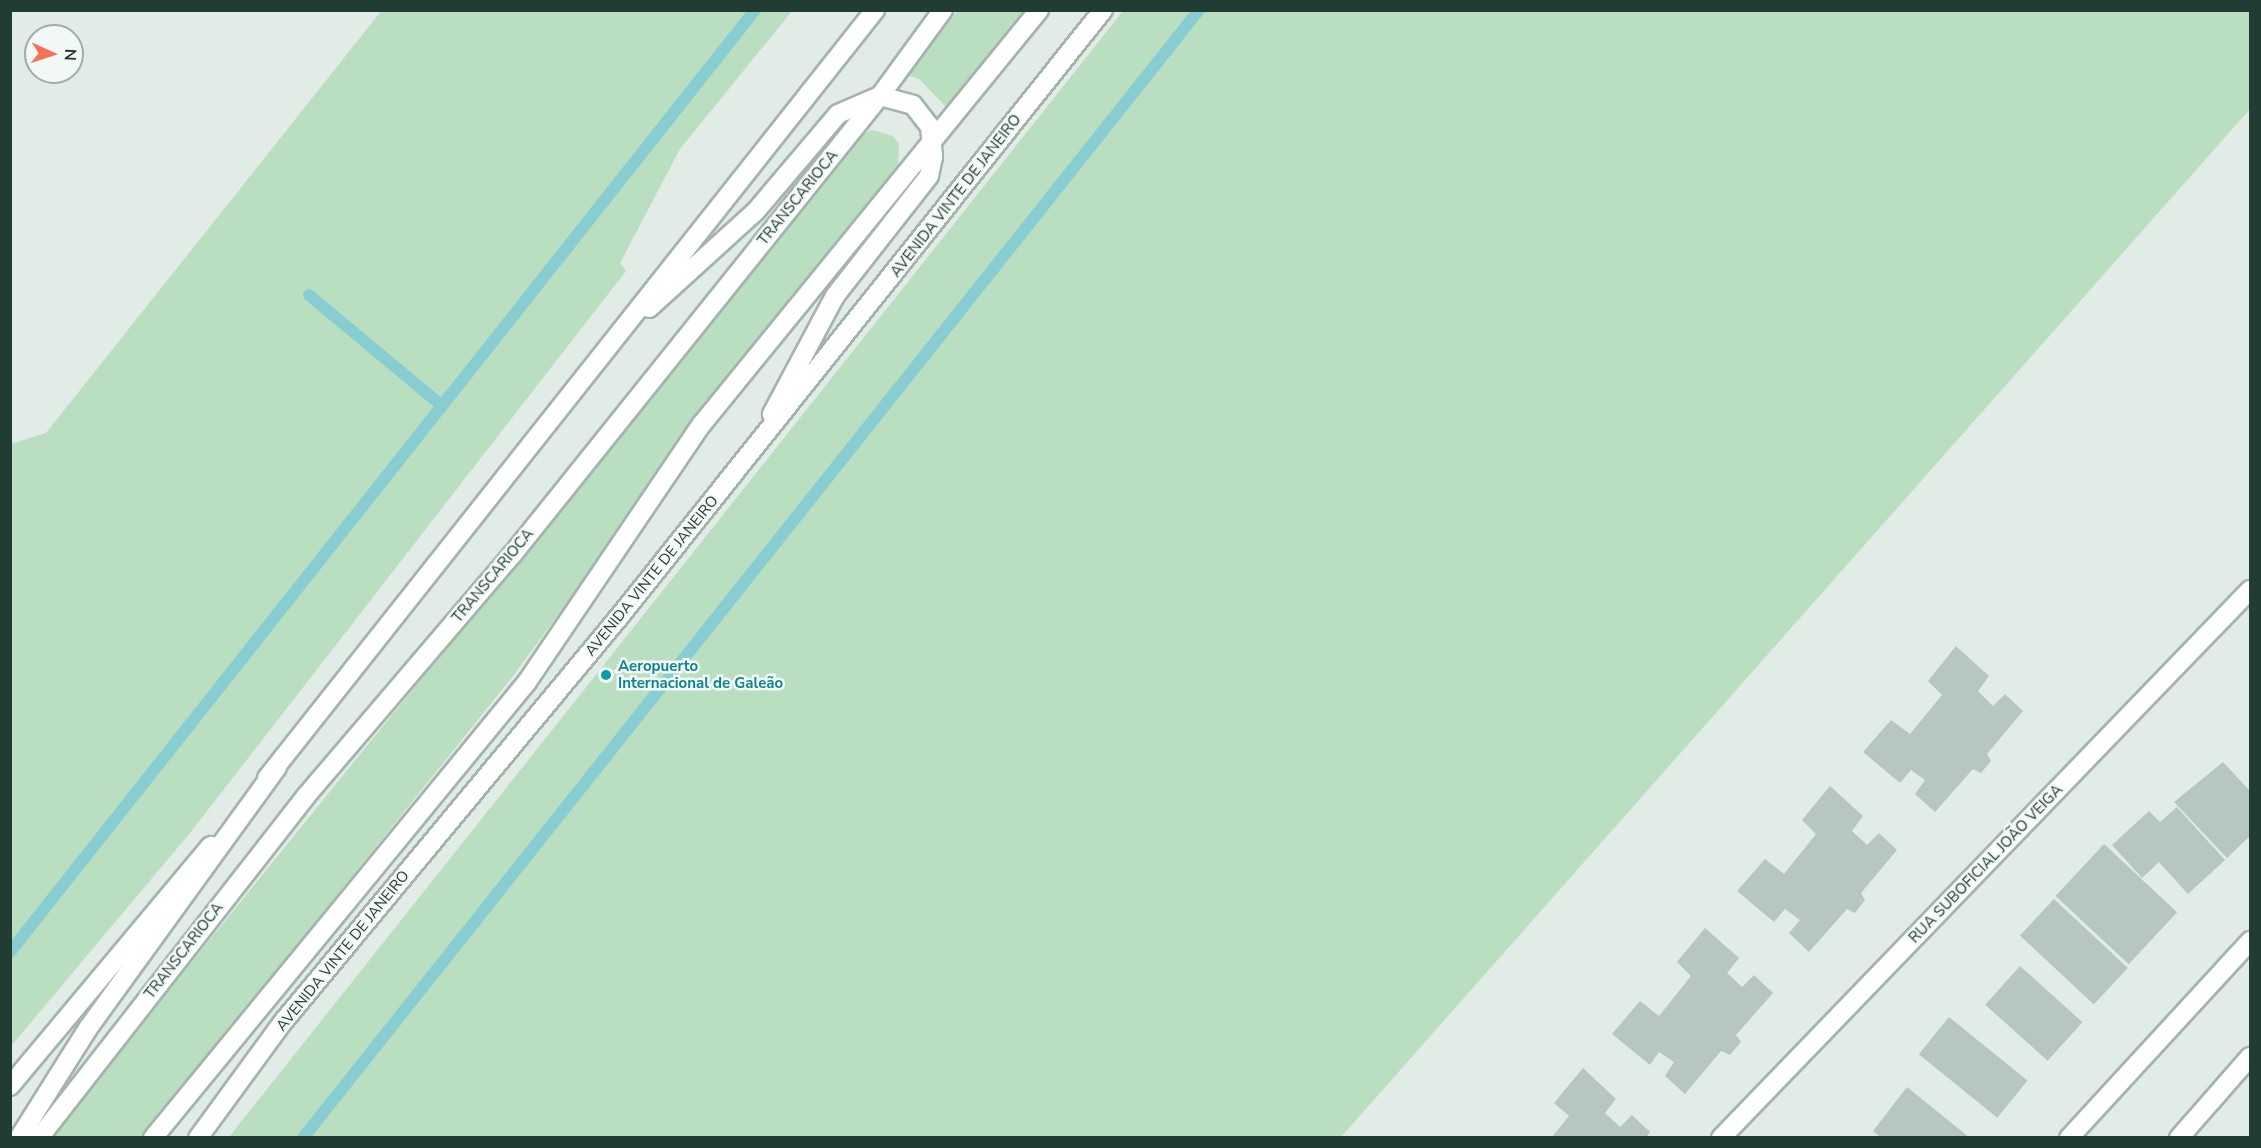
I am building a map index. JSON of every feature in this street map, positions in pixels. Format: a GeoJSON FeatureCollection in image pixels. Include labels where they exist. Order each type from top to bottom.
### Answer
{"type":"FeatureCollection","features":[{"type":"Feature","properties":{"kind":"street"},"geometry":{"type":"LineString","coordinates":[[10,1086],[277,767],[875,10]]}},
{"type":"Feature","properties":{"kind":"street","name":"TRANSCARIOCA"},"geometry":{"type":"LineString","coordinates":[[39,1137],[306,796],[512,555],[880,96],[943,10]]}},
{"type":"Feature","properties":{"kind":"street"},"geometry":{"type":"LineString","coordinates":[[153,1137],[527,682],[702,424],[932,139],[1040,10]]}},
{"type":"Feature","properties":{"kind":"street","name":"AVENIDA VINTE DE JANEIRO"},"geometry":{"type":"LineString","coordinates":[[198,1137],[283,1022],[749,456],[1103,10]]}},
{"type":"Feature","properties":{"kind":"street"},"geometry":{"type":"LineString","coordinates":[[609,344],[755,212],[838,114],[880,96],[912,105],[923,115],[932,139],[929,176],[835,296],[749,456]]}},
{"type":"Feature","properties":{"kind":"street","name":"RUA SUBOFICIAL JOÃO VEIGA"},"geometry":{"type":"LineString","coordinates":[[1721,1137],[2250,590]]}},
{"type":"Feature","properties":{"kind":"street"},"geometry":{"type":"LineString","coordinates":[[19,1137],[89,1027],[277,767]]}},
{"type":"Feature","properties":{"kind":"street"},"geometry":{"type":"LineString","coordinates":[[2071,1137],[2250,941]]}},
{"type":"Feature","properties":{"kind":"street"},"geometry":{"type":"LineString","coordinates":[[2179,1137],[2250,1057]]}},
{"type":"Feature","properties":{"kind":"green space"},"geometry":{"type":"Polygon","coordinates":[[[382,10],[792,11],[680,149],[620,263],[626,271],[190,833],[11,1046],[11,444],[46,433],[382,10]]]}},
{"type":"Feature","properties":{"kind":"green space"},"geometry":{"type":"Polygon","coordinates":[[[957,11],[1028,11],[946,107],[919,79],[906,75],[957,11]]]}},
{"type":"Feature","properties":{"kind":"green space"},"geometry":{"type":"Polygon","coordinates":[[[1123,11],[2250,11],[2250,109],[1341,1137],[229,1137],[1123,11]]]}},
{"type":"Feature","properties":{"kind":"green space"},"geometry":{"type":"Polygon","coordinates":[[[872,130],[893,136],[899,144],[898,166],[689,422],[569,600],[513,676],[143,1137],[49,1138],[863,134],[872,130]]]}},
{"type":"Feature","properties":{"kind":"building"},"geometry":{"type":"Polygon","coordinates":[[[1956,646],[1989,676],[1978,691],[1993,706],[2005,694],[2023,711],[1987,754],[1991,761],[1981,773],[1973,769],[1935,812],[1915,794],[1925,780],[1911,770],[1900,783],[1863,752],[1891,720],[1910,734],[1942,695],[1928,681],[1956,646]]]}},
{"type":"Feature","properties":{"kind":"building"},"geometry":{"type":"Polygon","coordinates":[[[2223,762],[2250,791],[2250,836],[2227,858],[2174,802],[2223,762]]]}},
{"type":"Feature","properties":{"kind":"building"},"geometry":{"type":"Polygon","coordinates":[[[1830,786],[1863,816],[1852,831],[1867,845],[1879,833],[1897,850],[1861,893],[1865,900],[1855,913],[1847,909],[1809,952],[1789,933],[1800,920],[1785,909],[1774,922],[1737,891],[1765,859],[1784,874],[1816,834],[1802,820],[1830,786]]]}},
{"type":"Feature","properties":{"kind":"building"},"geometry":{"type":"Polygon","coordinates":[[[2177,807],[2225,860],[2188,894],[2159,862],[2142,878],[2112,845],[2149,811],[2160,822],[2177,807]]]}},
{"type":"Feature","properties":{"kind":"building"},"geometry":{"type":"Polygon","coordinates":[[[2104,844],[2177,912],[2129,964],[2056,896],[2104,844]]]}},
{"type":"Feature","properties":{"kind":"building"},"geometry":{"type":"Polygon","coordinates":[[[2054,899],[2128,968],[2094,1004],[2020,936],[2054,899]]]}},
{"type":"Feature","properties":{"kind":"building"},"geometry":{"type":"Polygon","coordinates":[[[1705,928],[1739,958],[1727,973],[1742,987],[1754,975],[1773,993],[1736,1035],[1741,1042],[1730,1055],[1721,1051],[1685,1094],[1665,1076],[1674,1062],[1659,1052],[1650,1065],[1612,1034],[1640,1001],[1659,1016],[1691,976],[1677,962],[1705,928]]]}},
{"type":"Feature","properties":{"kind":"building"},"geometry":{"type":"Polygon","coordinates":[[[2020,966],[2082,1022],[2048,1061],[1985,1005],[2020,966]]]}},
{"type":"Feature","properties":{"kind":"building"},"geometry":{"type":"Polygon","coordinates":[[[1949,1017],[2027,1081],[1997,1118],[1919,1054],[1949,1017]]]}},
{"type":"Feature","properties":{"kind":"building"},"geometry":{"type":"Polygon","coordinates":[[[1583,1068],[1616,1099],[1605,1113],[1620,1127],[1632,1115],[1650,1132],[1646,1138],[1551,1138],[1569,1116],[1554,1103],[1583,1068]]]}},
{"type":"Feature","properties":{"kind":"building"},"geometry":{"type":"Polygon","coordinates":[[[1907,1087],[1970,1138],[1881,1138],[1873,1131],[1907,1087]]]}},
{"type":"Feature","properties":{"kind":"waterway"},"geometry":{"type":"LineString","coordinates":[[10,952],[755,10]]}},
{"type":"Feature","properties":{"kind":"waterway"},"geometry":{"type":"LineString","coordinates":[[303,1138],[1199,10]]}},
{"type":"Feature","properties":{"kind":"waterway"},"geometry":{"type":"LineString","coordinates":[[309,295],[442,406]]}},
{"type":"Feature","properties":{"kind":"place","name":"Aeropuerto Internacional de Galeão"},"geometry":{"type":"Point","coordinates":[606,675]}}]}
